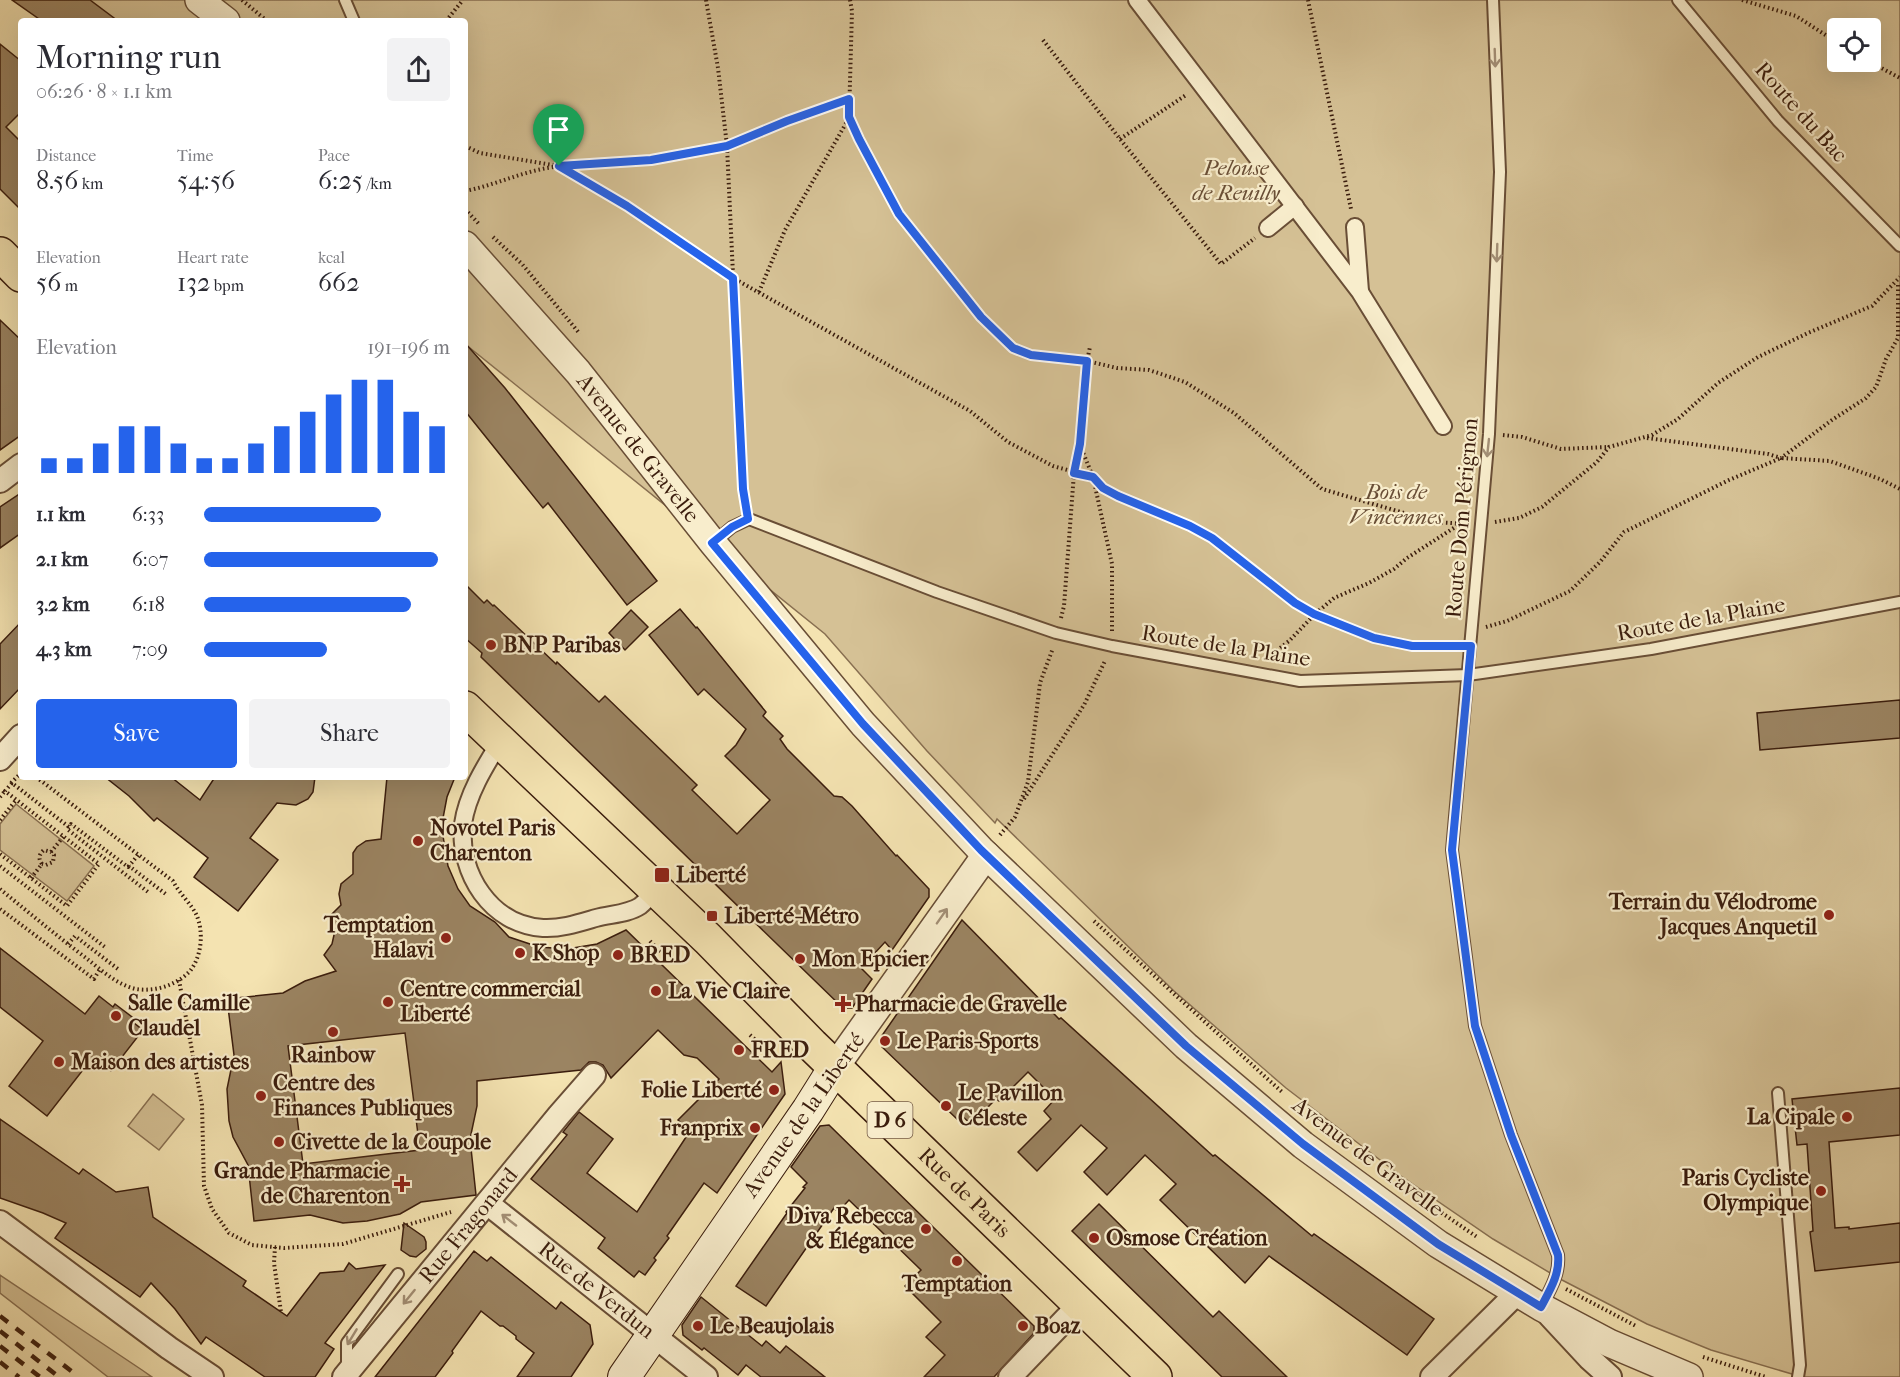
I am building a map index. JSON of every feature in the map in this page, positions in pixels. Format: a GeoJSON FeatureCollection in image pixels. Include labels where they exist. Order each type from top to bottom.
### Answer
{"type":"FeatureCollection","features":[{"type":"Feature","properties":{"kind":"main road"},"geometry":{"type":"LineString","coordinates":[[0,254],[18,272]]}},
{"type":"Feature","properties":{"kind":"main road","name":"Rue de Paris"},"geometry":{"type":"LineString","coordinates":[[468,711],[657,891],[1155,1377]]}},
{"type":"Feature","properties":{"kind":"main road","name":"Avenue de la Liberté"},"geometry":{"type":"LineString","coordinates":[[624,1377],[808,1110],[835,1067]]}},
{"type":"Feature","properties":{"kind":"street"},"geometry":{"type":"LineString","coordinates":[[199,0],[222,18]]}},
{"type":"Feature","properties":{"kind":"street"},"geometry":{"type":"LineString","coordinates":[[1137,0],[1360,292],[1443,426]]}},
{"type":"Feature","properties":{"kind":"street"},"geometry":{"type":"LineString","coordinates":[[1268,228],[1295,206]]}},
{"type":"Feature","properties":{"kind":"street"},"geometry":{"type":"LineString","coordinates":[[1355,227],[1360,292]]}},
{"type":"Feature","properties":{"kind":"street","name":"Avenue de Gravelle"},"geometry":{"type":"LineString","coordinates":[[468,248],[578,372],[712,543],[863,724],[993,845],[1186,1046],[1303,1144],[1438,1244],[1541,1307],[1599,1351],[1693,1366]]}},
{"type":"Feature","properties":{"kind":"street"},"geometry":{"type":"LineString","coordinates":[[0,481],[18,467]]}},
{"type":"Feature","properties":{"kind":"street"},"geometry":{"type":"LineString","coordinates":[[0,759],[18,739]]}},
{"type":"Feature","properties":{"kind":"street"},"geometry":{"type":"LineString","coordinates":[[500,741],[486,763],[471,796],[464,824],[463,841],[467,864],[473,880],[490,905],[523,924],[542,928],[565,926],[638,907],[657,891]]}},
{"type":"Feature","properties":{"kind":"street","name":"Avenue de la Liberté"},"geometry":{"type":"LineString","coordinates":[[835,1067],[993,845]]}},
{"type":"Feature","properties":{"kind":"street","name":"Rue Fragonard"},"geometry":{"type":"LineString","coordinates":[[346,1375],[594,1075]]}},
{"type":"Feature","properties":{"kind":"street","name":"Rue de Verdun"},"geometry":{"type":"LineString","coordinates":[[487,1203],[706,1377]]}},
{"type":"Feature","properties":{"kind":"street"},"geometry":{"type":"LineString","coordinates":[[0,1222],[169,1348],[212,1377]]}},
{"type":"Feature","properties":{"kind":"street"},"geometry":{"type":"LineString","coordinates":[[1432,1377],[1517,1293]]}},
{"type":"Feature","properties":{"kind":"street"},"geometry":{"type":"LineString","coordinates":[[1010,1377],[1080,1304]]}},
{"type":"Feature","properties":{"kind":"street"},"geometry":{"type":"LineString","coordinates":[[1599,1351],[1610,1377]]}},
{"type":"Feature","properties":{"kind":"lane"},"geometry":{"type":"LineString","coordinates":[[345,0],[353,18]]}},
{"type":"Feature","properties":{"kind":"lane","name":"Route Dom Pérignon"},"geometry":{"type":"LineString","coordinates":[[1493,0],[1500,172],[1490,434],[1452,850],[1475,1026],[1511,1135],[1558,1255],[1559,1264],[1554,1283],[1541,1307]]}},
{"type":"Feature","properties":{"kind":"lane","name":"Route du Bac"},"geometry":{"type":"LineString","coordinates":[[1678,0],[1778,121],[1900,246]]}},
{"type":"Feature","properties":{"kind":"lane"},"geometry":{"type":"LineString","coordinates":[[712,543],[732,527],[748,519]]}},
{"type":"Feature","properties":{"kind":"lane","name":"Route de la Plaine"},"geometry":{"type":"LineString","coordinates":[[748,519],[937,592],[1056,633],[1112,646],[1300,681],[1468,675],[1651,649],[1900,602]]}},
{"type":"Feature","properties":{"kind":"lane"},"geometry":{"type":"LineString","coordinates":[[1778,1093],[1800,1365],[1798,1377]]}},
{"type":"Feature","properties":{"kind":"lane"},"geometry":{"type":"LineString","coordinates":[[346,1375],[347,1343],[398,1274]]}},
{"type":"Feature","properties":{"kind":"path"},"geometry":{"type":"LineString","coordinates":[[242,0],[263,18]]}},
{"type":"Feature","properties":{"kind":"path"},"geometry":{"type":"LineString","coordinates":[[448,18],[463,0]]}},
{"type":"Feature","properties":{"kind":"path"},"geometry":{"type":"LineString","coordinates":[[706,0],[718,68],[727,146],[743,489],[748,519]]}},
{"type":"Feature","properties":{"kind":"path"},"geometry":{"type":"LineString","coordinates":[[850,0],[852,10],[849,117],[899,214],[981,317],[1013,348],[1031,355],[1087,361]]}},
{"type":"Feature","properties":{"kind":"path"},"geometry":{"type":"LineString","coordinates":[[1308,0],[1355,227]]}},
{"type":"Feature","properties":{"kind":"path"},"geometry":{"type":"LineString","coordinates":[[1742,0],[1796,16],[1827,37]]}},
{"type":"Feature","properties":{"kind":"path"},"geometry":{"type":"LineString","coordinates":[[1043,40],[1221,264],[1268,228]]}},
{"type":"Feature","properties":{"kind":"path"},"geometry":{"type":"LineString","coordinates":[[1881,68],[1900,78]]}},
{"type":"Feature","properties":{"kind":"path"},"geometry":{"type":"LineString","coordinates":[[468,190],[535,170],[559,166],[651,160],[727,146],[849,99]]}},
{"type":"Feature","properties":{"kind":"path"},"geometry":{"type":"LineString","coordinates":[[1120,139],[1173,104]]}},
{"type":"Feature","properties":{"kind":"path"},"geometry":{"type":"LineString","coordinates":[[759,292],[785,230],[849,117]]}},
{"type":"Feature","properties":{"kind":"path"},"geometry":{"type":"LineString","coordinates":[[468,147],[480,153],[559,166],[627,206],[733,278],[970,411],[1008,442],[1053,466],[1093,477],[1103,488],[1118,496],[1190,526],[1212,538],[1295,603],[1314,614],[1374,638],[1412,646],[1471,646]]}},
{"type":"Feature","properties":{"kind":"path"},"geometry":{"type":"LineString","coordinates":[[1473,632],[1507,621],[1570,591],[1600,562],[1624,532],[1729,480],[1781,458],[1866,398],[1876,387],[1886,359],[1898,338],[1898,281]]}},
{"type":"Feature","properties":{"kind":"path"},"geometry":{"type":"LineString","coordinates":[[1074,473],[1080,444],[1090,346]]}},
{"type":"Feature","properties":{"kind":"path"},"geometry":{"type":"LineString","coordinates":[[1490,434],[1522,438],[1561,449],[1609,447]]}},
{"type":"Feature","properties":{"kind":"path"},"geometry":{"type":"LineString","coordinates":[[1645,437],[1768,454],[1781,458],[1830,461],[1880,479],[1900,489]]}},
{"type":"Feature","properties":{"kind":"path"},"geometry":{"type":"LineString","coordinates":[[1256,673],[1268,655],[1289,641],[1314,614],[1334,598],[1394,568],[1461,524]]}},
{"type":"Feature","properties":{"kind":"path"},"geometry":{"type":"LineString","coordinates":[[0,889],[100,969],[124,985],[153,990],[167,986],[179,980],[193,967],[198,955],[201,933],[196,913],[180,895],[172,881],[40,780]]}},
{"type":"Feature","properties":{"kind":"path"},"geometry":{"type":"LineString","coordinates":[[0,796],[12,783],[69,827],[67,829],[71,833],[148,892]]}},
{"type":"Feature","properties":{"kind":"path"},"geometry":{"type":"LineString","coordinates":[[5,791],[99,864]]}},
{"type":"Feature","properties":{"kind":"path"},"geometry":{"type":"LineString","coordinates":[[0,820],[16,800]]}},
{"type":"Feature","properties":{"kind":"path"},"geometry":{"type":"LineString","coordinates":[[993,845],[1015,817],[1019,807]]}},
{"type":"Feature","properties":{"kind":"path"},"geometry":{"type":"LineString","coordinates":[[69,827],[71,824],[167,895]]}},
{"type":"Feature","properties":{"kind":"path"},"geometry":{"type":"LineString","coordinates":[[993,845],[995,830]]}},
{"type":"Feature","properties":{"kind":"path"},"geometry":{"type":"LineString","coordinates":[[51,852],[64,836]]}},
{"type":"Feature","properties":{"kind":"path"},"geometry":{"type":"LineString","coordinates":[[44,850],[51,852],[54,855],[53,861],[46,865],[42,864],[39,858],[41,853],[44,850]]}},
{"type":"Feature","properties":{"kind":"path"},"geometry":{"type":"LineString","coordinates":[[0,854],[67,906]]}},
{"type":"Feature","properties":{"kind":"path"},"geometry":{"type":"LineString","coordinates":[[129,866],[138,855]]}},
{"type":"Feature","properties":{"kind":"path"},"geometry":{"type":"LineString","coordinates":[[62,913],[104,858]]}},
{"type":"Feature","properties":{"kind":"path"},"geometry":{"type":"LineString","coordinates":[[31,878],[42,864]]}},
{"type":"Feature","properties":{"kind":"path"},"geometry":{"type":"LineString","coordinates":[[0,866],[105,947]]}},
{"type":"Feature","properties":{"kind":"path"},"geometry":{"type":"LineString","coordinates":[[0,909],[94,979],[100,969]]}},
{"type":"Feature","properties":{"kind":"path","name":"Avenue de Gravelle"},"geometry":{"type":"LineString","coordinates":[[1094,921],[1286,1096]]}},
{"type":"Feature","properties":{"kind":"path"},"geometry":{"type":"LineString","coordinates":[[68,944],[75,936],[118,969]]}},
{"type":"Feature","properties":{"kind":"path"},"geometry":{"type":"LineString","coordinates":[[650,941],[665,957]]}},
{"type":"Feature","properties":{"kind":"path"},"geometry":{"type":"LineString","coordinates":[[179,980],[202,1105],[204,1186],[212,1209],[229,1233],[252,1245],[275,1247],[343,1244],[454,1211]]}},
{"type":"Feature","properties":{"kind":"path"},"geometry":{"type":"LineString","coordinates":[[750,1035],[761,1045]]}},
{"type":"Feature","properties":{"kind":"path","name":"Avenue de Gravelle"},"geometry":{"type":"LineString","coordinates":[[1414,1194],[1482,1240]]}},
{"type":"Feature","properties":{"kind":"path"},"geometry":{"type":"LineString","coordinates":[[275,1247],[274,1263],[281,1312]]}},
{"type":"Feature","properties":{"kind":"path"},"geometry":{"type":"LineString","coordinates":[[1554,1283],[1647,1331]]}},
{"type":"Feature","properties":{"kind":"path"},"geometry":{"type":"LineString","coordinates":[[1693,1366],[1766,1377]]}},
{"type":"Feature","properties":{"kind":"green space","name":"Bois de Vincennes"},"geometry":{"type":"Polygon","coordinates":[[[36,0],[1900,0],[1900,1377],[1802,1377],[1711,1350],[1647,1324],[1562,1280],[1493,1239],[1401,1176],[1286,1088],[1174,991],[997,819],[995,823],[927,751],[825,634],[468,346],[468,18],[58,18],[36,0]]]}},
{"type":"Feature","properties":{"kind":"green space"},"geometry":{"type":"Polygon","coordinates":[[[16,804],[94,866],[67,901],[0,850],[0,824],[16,804]]]}},
{"type":"Feature","properties":{"kind":"green space"},"geometry":{"type":"Polygon","coordinates":[[[153,1094],[184,1119],[159,1150],[128,1126],[153,1094]]]}},
{"type":"Feature","properties":{"kind":"green space"},"geometry":{"type":"Polygon","coordinates":[[[0,1275],[152,1377],[108,1377],[0,1293],[0,1275]]]}},
{"type":"Feature","properties":{"kind":"building"},"geometry":{"type":"Polygon","coordinates":[[[12,0],[90,0],[114,18],[38,18],[12,0]]]}},
{"type":"Feature","properties":{"kind":"building"},"geometry":{"type":"Polygon","coordinates":[[[0,44],[18,59],[18,115],[6,127],[18,139],[18,207],[0,189],[0,44]]]}},
{"type":"Feature","properties":{"kind":"building"},"geometry":{"type":"Polygon","coordinates":[[[0,320],[18,337],[18,437],[0,450],[0,320]]]}},
{"type":"Feature","properties":{"kind":"building"},"geometry":{"type":"Polygon","coordinates":[[[468,346],[505,388],[657,581],[627,605],[548,503],[543,508],[468,415],[468,346]]]}},
{"type":"Feature","properties":{"kind":"building"},"geometry":{"type":"Polygon","coordinates":[[[18,495],[18,535],[0,548],[0,507],[18,495]]]}},
{"type":"Feature","properties":{"kind":"building"},"geometry":{"type":"Polygon","coordinates":[[[468,587],[484,603],[487,600],[494,605],[599,702],[605,696],[697,785],[692,790],[737,834],[770,800],[725,756],[736,745],[746,729],[704,689],[698,695],[649,635],[680,609],[766,712],[763,716],[783,736],[780,739],[787,749],[834,796],[842,797],[852,806],[929,889],[929,897],[892,950],[885,942],[861,968],[872,979],[852,1008],[843,1008],[481,657],[482,653],[468,641],[468,587]]]}},
{"type":"Feature","properties":{"kind":"building"},"geometry":{"type":"Polygon","coordinates":[[[631,610],[648,627],[625,650],[609,633],[631,610]]]}},
{"type":"Feature","properties":{"kind":"building"},"geometry":{"type":"Polygon","coordinates":[[[18,625],[18,690],[0,709],[0,644],[18,625]]]}},
{"type":"Feature","properties":{"kind":"building"},"geometry":{"type":"Polygon","coordinates":[[[1900,700],[1900,738],[1760,750],[1757,713],[1900,700]]]}},
{"type":"Feature","properties":{"kind":"building"},"geometry":{"type":"Polygon","coordinates":[[[109,780],[175,780],[200,800],[213,780],[315,780],[313,792],[308,799],[296,805],[277,803],[250,838],[278,860],[238,911],[194,877],[208,858],[157,818],[154,821],[109,780]]]}},
{"type":"Feature","properties":{"kind":"building","name":"Centre commercial Liberté"},"geometry":{"type":"Polygon","coordinates":[[[387,780],[454,780],[447,797],[443,818],[443,836],[448,866],[458,889],[470,906],[495,922],[509,937],[539,947],[567,949],[597,944],[626,930],[772,1072],[781,1062],[785,1094],[717,1193],[704,1183],[667,1236],[669,1238],[645,1275],[639,1271],[634,1277],[598,1248],[605,1238],[531,1179],[567,1135],[563,1132],[579,1112],[613,1139],[587,1173],[637,1212],[690,1131],[678,1120],[719,1079],[697,1058],[684,1055],[658,1030],[611,1078],[603,1065],[589,1062],[581,1070],[477,1081],[477,1106],[470,1139],[476,1195],[421,1202],[400,1214],[367,1221],[343,1223],[310,1215],[254,1221],[248,1165],[233,1137],[229,1121],[227,1089],[234,1055],[227,999],[283,993],[305,981],[336,971],[324,955],[332,944],[334,935],[328,918],[341,905],[339,894],[341,884],[353,874],[353,853],[366,841],[381,839],[387,780]],[[405,1033],[288,1046],[303,1164],[420,1150],[405,1033]]]}},
{"type":"Feature","properties":{"kind":"building"},"geometry":{"type":"Polygon","coordinates":[[[962,920],[1059,1019],[1061,1018],[1213,1156],[1215,1155],[1312,1236],[1314,1234],[1434,1319],[1407,1355],[1269,1256],[1245,1283],[1160,1200],[1176,1184],[1145,1155],[1107,1195],[1084,1172],[1107,1148],[1081,1125],[1037,1171],[1018,1152],[1051,1119],[1044,1111],[1055,1099],[1028,1072],[999,1101],[996,1099],[971,1124],[962,1116],[958,1120],[882,1047],[881,1037],[962,920]]]}},
{"type":"Feature","properties":{"kind":"building","name":"Maison des artistes"},"geometry":{"type":"Polygon","coordinates":[[[0,948],[85,1014],[99,996],[113,1007],[115,1004],[132,1017],[130,1020],[143,1030],[111,1071],[93,1057],[47,1116],[9,1086],[43,1041],[0,1007],[0,948]]]}},
{"type":"Feature","properties":{"kind":"building"},"geometry":{"type":"Polygon","coordinates":[[[1900,1088],[1900,1135],[1829,1142],[1835,1228],[1849,1227],[1849,1229],[1900,1223],[1900,1262],[1815,1271],[1810,1232],[1813,1231],[1807,1144],[1797,1145],[1792,1099],[1900,1088]]]}},
{"type":"Feature","properties":{"kind":"building"},"geometry":{"type":"Polygon","coordinates":[[[0,1119],[79,1174],[83,1169],[116,1192],[148,1187],[153,1217],[246,1281],[243,1286],[287,1316],[320,1273],[344,1271],[349,1263],[356,1269],[385,1265],[325,1343],[334,1349],[315,1377],[265,1377],[206,1337],[201,1344],[175,1309],[151,1283],[140,1297],[55,1238],[66,1223],[0,1198],[0,1119]]]}},
{"type":"Feature","properties":{"kind":"building"},"geometry":{"type":"Polygon","coordinates":[[[829,1125],[1034,1326],[1034,1333],[994,1377],[924,1377],[945,1355],[926,1337],[941,1322],[905,1286],[921,1270],[849,1200],[838,1212],[834,1208],[766,1306],[736,1286],[805,1188],[803,1187],[807,1183],[791,1167],[820,1126],[829,1125]]]}},
{"type":"Feature","properties":{"kind":"building"},"geometry":{"type":"Polygon","coordinates":[[[1099,1204],[1213,1317],[1219,1311],[1287,1377],[1222,1377],[1072,1231],[1099,1204]]]}},
{"type":"Feature","properties":{"kind":"building"},"geometry":{"type":"Polygon","coordinates":[[[404,1223],[424,1237],[426,1242],[426,1249],[416,1257],[401,1250],[404,1223]]]}},
{"type":"Feature","properties":{"kind":"building"},"geometry":{"type":"Polygon","coordinates":[[[474,1251],[487,1261],[491,1257],[556,1309],[561,1302],[590,1325],[593,1344],[571,1377],[517,1377],[534,1353],[516,1339],[516,1336],[481,1311],[435,1377],[375,1377],[474,1251]]]}},
{"type":"Feature","properties":{"kind":"building"},"geometry":{"type":"Polygon","coordinates":[[[701,1297],[762,1346],[766,1341],[780,1353],[786,1346],[825,1377],[761,1377],[746,1365],[738,1375],[704,1348],[702,1350],[683,1335],[682,1325],[701,1297]]]}},
{"type":"Feature","properties":{"kind":"railway"},"geometry":{"type":"LineString","coordinates":[[0,1316],[79,1377]]}},
{"type":"Feature","properties":{"kind":"railway"},"geometry":{"type":"LineString","coordinates":[[0,1331],[59,1377]]}},
{"type":"Feature","properties":{"kind":"railway"},"geometry":{"type":"LineString","coordinates":[[0,1346],[40,1377]]}},
{"type":"Feature","properties":{"kind":"railway"},"geometry":{"type":"LineString","coordinates":[[0,1362],[19,1377]]}},
{"type":"Feature","properties":{"kind":"place","name":"BNP Paribas"},"geometry":{"type":"Point","coordinates":[491,645]}},
{"type":"Feature","properties":{"kind":"place","name":"Novotel Paris Charenton"},"geometry":{"type":"Point","coordinates":[418,841]}},
{"type":"Feature","properties":{"kind":"place","name":"Liberté"},"geometry":{"type":"Point","coordinates":[662,875]}},
{"type":"Feature","properties":{"kind":"place","name":"Terrain du Vélodrome Jacques Anquetil"},"geometry":{"type":"Point","coordinates":[1829,915]}},
{"type":"Feature","properties":{"kind":"place","name":"Liberté-Métro"},"geometry":{"type":"Point","coordinates":[712,916]}},
{"type":"Feature","properties":{"kind":"place","name":"Temptation Halavi"},"geometry":{"type":"Point","coordinates":[446,938]}},
{"type":"Feature","properties":{"kind":"place","name":"K Shop"},"geometry":{"type":"Point","coordinates":[520,953]}},
{"type":"Feature","properties":{"kind":"place","name":"BRED"},"geometry":{"type":"Point","coordinates":[618,955]}},
{"type":"Feature","properties":{"kind":"place","name":"Mon Epicier"},"geometry":{"type":"Point","coordinates":[800,959]}},
{"type":"Feature","properties":{"kind":"place","name":"La Vie Claire"},"geometry":{"type":"Point","coordinates":[656,991]}},
{"type":"Feature","properties":{"kind":"place","name":"Centre commercial Liberté"},"geometry":{"type":"Point","coordinates":[388,1002]}},
{"type":"Feature","properties":{"kind":"place","name":"Pharmacie de Gravelle"},"geometry":{"type":"Point","coordinates":[843,1004]}},
{"type":"Feature","properties":{"kind":"place","name":"Salle Camille Claudel"},"geometry":{"type":"Point","coordinates":[116,1016]}},
{"type":"Feature","properties":{"kind":"place","name":"Rainbow"},"geometry":{"type":"Point","coordinates":[333,1032]}},
{"type":"Feature","properties":{"kind":"place","name":"Le Paris-Sports"},"geometry":{"type":"Point","coordinates":[885,1041]}},
{"type":"Feature","properties":{"kind":"place","name":"FRED"},"geometry":{"type":"Point","coordinates":[739,1050]}},
{"type":"Feature","properties":{"kind":"place","name":"Maison des artistes"},"geometry":{"type":"Point","coordinates":[59,1062]}},
{"type":"Feature","properties":{"kind":"place","name":"Folie Liberté"},"geometry":{"type":"Point","coordinates":[774,1090]}},
{"type":"Feature","properties":{"kind":"place","name":"Centre des Finances Publiques"},"geometry":{"type":"Point","coordinates":[261,1096]}},
{"type":"Feature","properties":{"kind":"place","name":"Le Pavillon Céleste"},"geometry":{"type":"Point","coordinates":[946,1106]}},
{"type":"Feature","properties":{"kind":"place","name":"La Cipale"},"geometry":{"type":"Point","coordinates":[1847,1117]}},
{"type":"Feature","properties":{"kind":"place","name":"Franprix"},"geometry":{"type":"Point","coordinates":[755,1128]}},
{"type":"Feature","properties":{"kind":"place","name":"Civette de la Coupole"},"geometry":{"type":"Point","coordinates":[279,1142]}},
{"type":"Feature","properties":{"kind":"place","name":"Grande Pharmacie de Charenton"},"geometry":{"type":"Point","coordinates":[402,1184]}},
{"type":"Feature","properties":{"kind":"place","name":"Paris Cycliste Olympique"},"geometry":{"type":"Point","coordinates":[1821,1191]}},
{"type":"Feature","properties":{"kind":"place","name":"Diva Rebecca & Élégance"},"geometry":{"type":"Point","coordinates":[926,1229]}},
{"type":"Feature","properties":{"kind":"place","name":"Osmose Création"},"geometry":{"type":"Point","coordinates":[1094,1238]}},
{"type":"Feature","properties":{"kind":"place","name":"Temptation"},"geometry":{"type":"Point","coordinates":[957,1261]}},
{"type":"Feature","properties":{"kind":"place","name":"Le Beaujolais"},"geometry":{"type":"Point","coordinates":[698,1326]}},
{"type":"Feature","properties":{"kind":"place","name":"Boaz"},"geometry":{"type":"Point","coordinates":[1023,1326]}},
{"type":"Feature","properties":{"kind":"route"},"geometry":{"type":"LineString","coordinates":[[849,99],[849,117],[899,214],[981,317],[1013,348],[1031,355],[1087,361],[1080,444],[1074,473],[1093,477],[1103,488],[1118,496],[1190,526],[1212,538],[1295,603],[1314,614],[1374,638],[1412,646],[1471,646],[1452,850],[1475,1026],[1511,1135],[1558,1255],[1559,1264],[1554,1283],[1541,1307],[1438,1244],[1303,1144],[1186,1046],[981,850],[863,724],[712,543],[732,527],[748,519],[743,489],[733,278],[627,206],[559,166],[651,160],[727,146],[849,99]]}},
{"type":"Feature","properties":{"kind":"park label","name":"Pelouse de Reuilly"},"geometry":{"type":"Point","coordinates":[1236,180]}}]}
